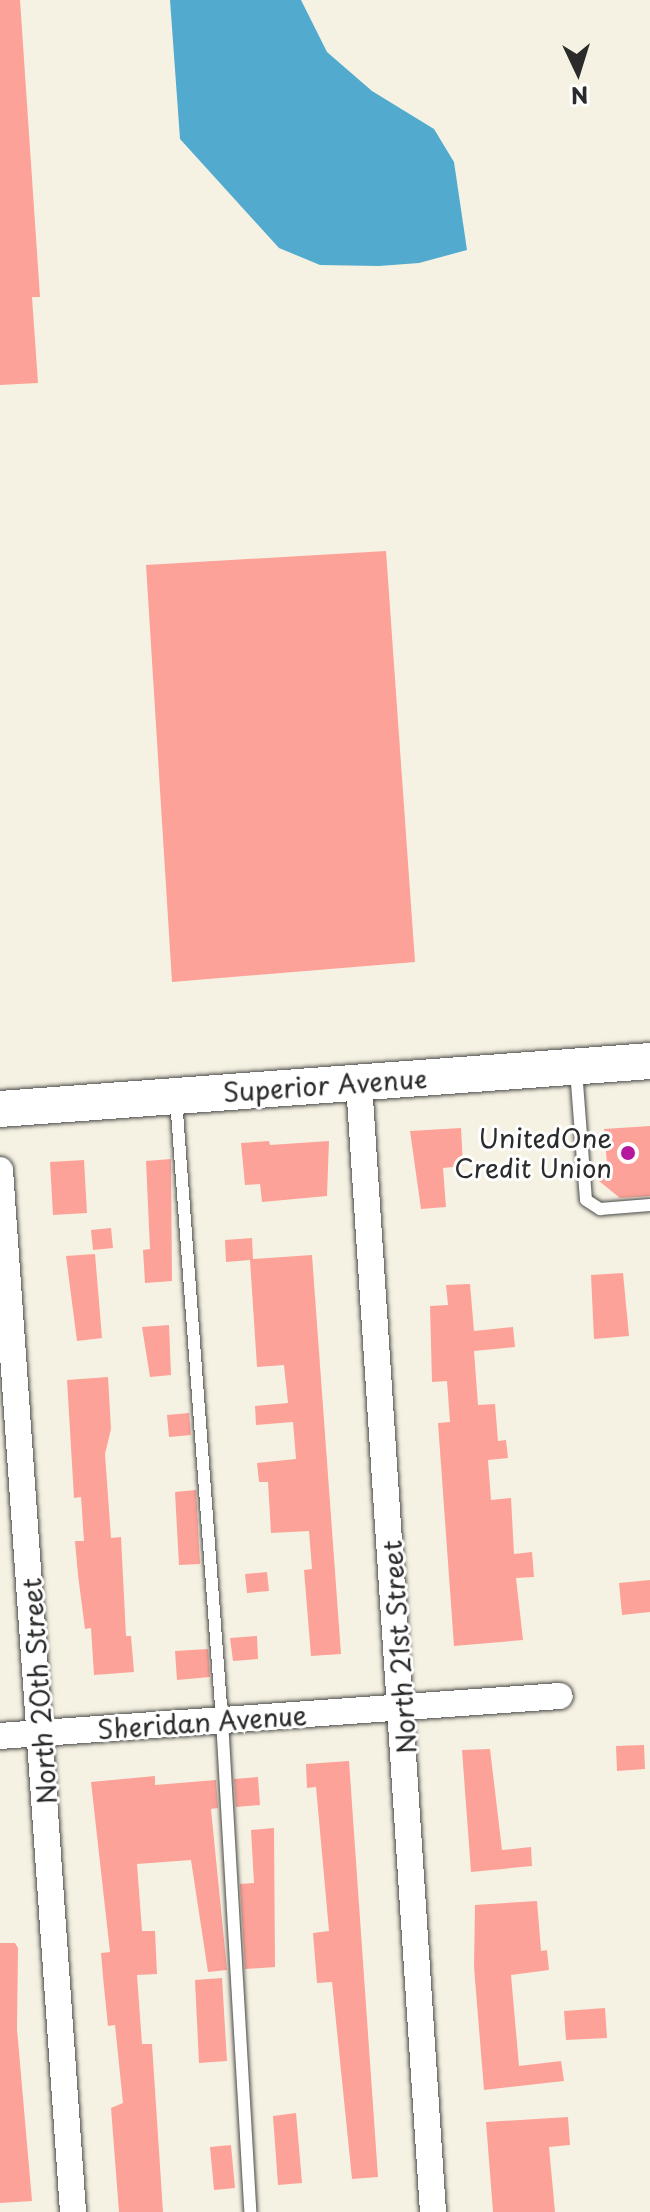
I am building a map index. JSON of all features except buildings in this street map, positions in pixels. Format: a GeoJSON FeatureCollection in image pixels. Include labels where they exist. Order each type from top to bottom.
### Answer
{"type":"FeatureCollection","features":[{"type":"Feature","properties":{"kind":"street","name":"Superior Avenue"},"geometry":{"type":"LineString","coordinates":[[0,1109],[650,1061]]}},
{"type":"Feature","properties":{"kind":"street","name":"North 21st Street"},"geometry":{"type":"LineString","coordinates":[[359,1083],[404,1707],[433,2212]]}},
{"type":"Feature","properties":{"kind":"street","name":"North 20th Street"},"geometry":{"type":"LineString","coordinates":[[0,1170],[43,1734],[73,2212]]}},
{"type":"Feature","properties":{"kind":"street","name":"Sheridan Avenue"},"geometry":{"type":"LineString","coordinates":[[0,1736],[560,1696]]}},
{"type":"Feature","properties":{"kind":"lane"},"geometry":{"type":"LineString","coordinates":[[576,1067],[586,1200],[600,1209],[650,1205]]}},
{"type":"Feature","properties":{"kind":"lane"},"geometry":{"type":"LineString","coordinates":[[176,1096],[222,1720],[250,2212]]}},
{"type":"Feature","properties":{"kind":"water"},"geometry":{"type":"Polygon","coordinates":[[[170,0],[301,0],[327,52],[372,91],[434,129],[454,162],[467,250],[419,263],[379,266],[320,265],[279,248],[180,139],[170,0]]]}},
{"type":"Feature","properties":{"kind":"place","name":"UnitedOne Credit Union"},"geometry":{"type":"Point","coordinates":[628,1153]}}]}
